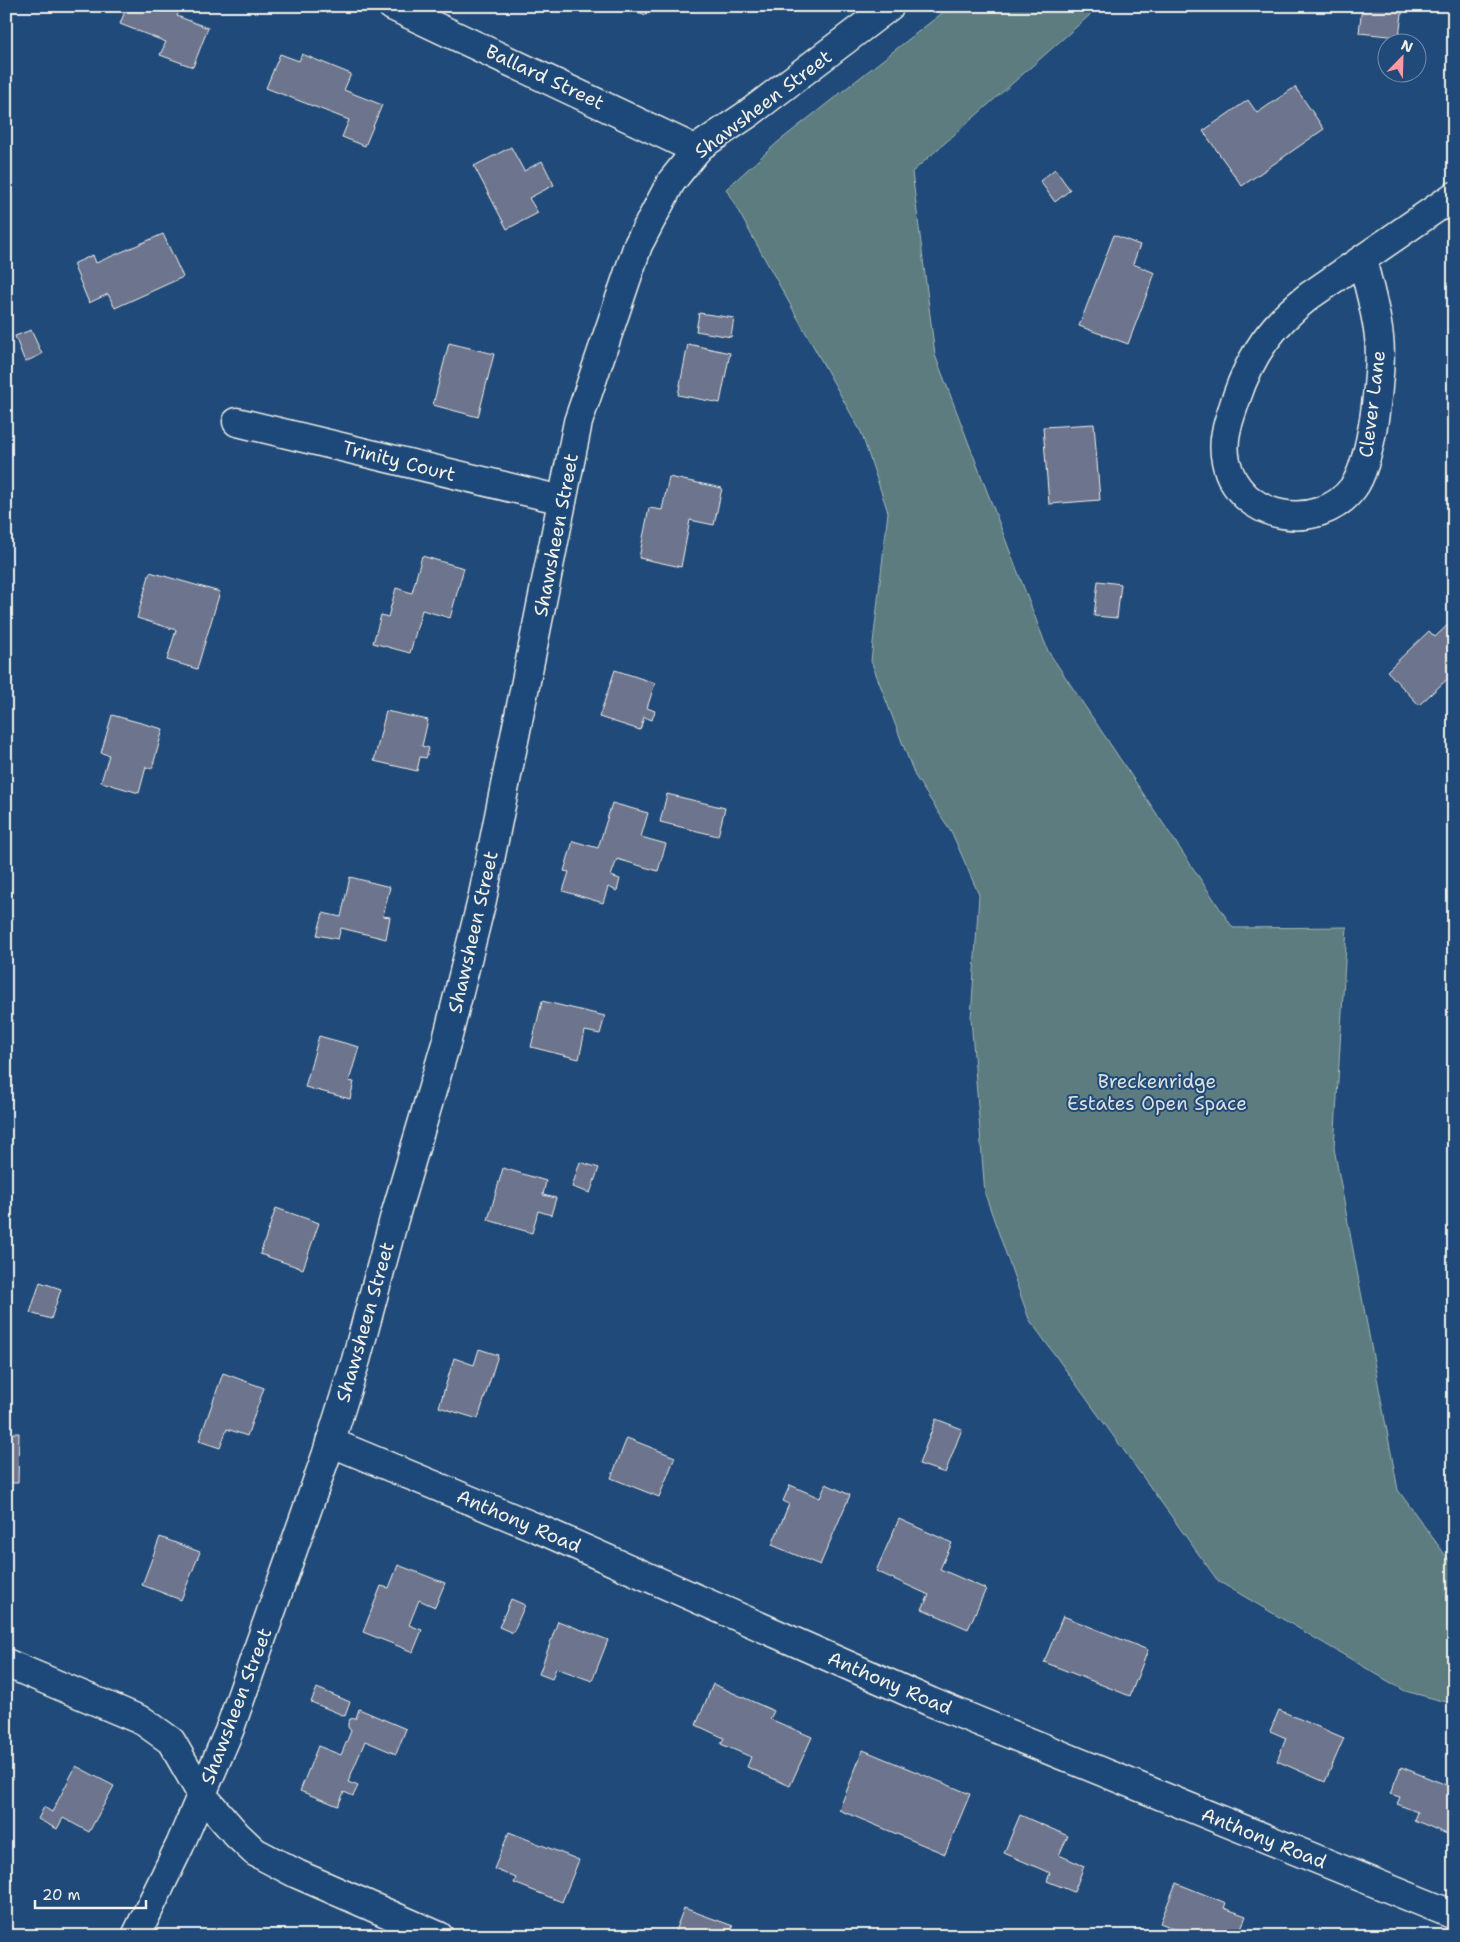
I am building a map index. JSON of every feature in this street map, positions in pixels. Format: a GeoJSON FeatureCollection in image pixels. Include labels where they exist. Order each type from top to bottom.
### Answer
{"type":"FeatureCollection","features":[{"type":"Feature","properties":{"kind":"street","name":"Ballard Street"},"geometry":{"type":"LineString","coordinates":[[392,6],[697,150]]}},
{"type":"Feature","properties":{"kind":"street","name":"Shawsheen Street"},"geometry":{"type":"LineString","coordinates":[[136,1936],[180,1845],[229,1731],[330,1442],[356,1360],[394,1219],[447,1040],[482,900],[578,422],[638,245],[671,182],[697,150],[748,114],[890,6]]}},
{"type":"Feature","properties":{"kind":"street","name":"Clever Lane"},"geometry":{"type":"LineString","coordinates":[[1362,260],[1375,310],[1379,340],[1379,374],[1366,461],[1354,487],[1344,498],[1319,513],[1290,516],[1275,514],[1261,508],[1239,489],[1226,463],[1225,433],[1231,411],[1252,360],[1268,335],[1288,312],[1362,260],[1454,196]]}},
{"type":"Feature","properties":{"kind":"street","name":"Trinity Court"},"geometry":{"type":"LineString","coordinates":[[237,422],[562,500]]}},
{"type":"Feature","properties":{"kind":"street","name":"Anthony Road"},"geometry":{"type":"LineString","coordinates":[[330,1442],[546,1532],[931,1702],[1454,1915]]}},
{"type":"Feature","properties":{"kind":"street"},"geometry":{"type":"LineString","coordinates":[[6,1663],[142,1721],[170,1741],[202,1795],[236,1835],[255,1852],[297,1874],[439,1936]]}},
{"type":"Feature","properties":{"kind":"green space","name":"Breckenridge Estates Open Space"},"geometry":{"type":"Polygon","coordinates":[[[951,6],[1100,6],[912,172],[935,355],[1048,651],[1233,928],[1347,927],[1334,1148],[1398,1490],[1454,1567],[1454,1704],[1405,1691],[1218,1581],[1029,1319],[985,1194],[971,1018],[979,895],[952,833],[915,776],[871,661],[888,512],[861,432],[726,189],[778,142],[951,6]]]}},
{"type":"Feature","properties":{"kind":"building"},"geometry":{"type":"Polygon","coordinates":[[[127,6],[181,6],[177,16],[208,28],[193,67],[160,55],[166,42],[120,24],[127,6]]]}},
{"type":"Feature","properties":{"kind":"building"},"geometry":{"type":"Polygon","coordinates":[[[621,6],[649,6],[646,15],[621,6]]]}},
{"type":"Feature","properties":{"kind":"building"},"geometry":{"type":"Polygon","coordinates":[[[1362,6],[1403,6],[1400,32],[1378,32],[1378,35],[1359,33],[1362,6]]]}},
{"type":"Feature","properties":{"kind":"building"},"geometry":{"type":"Polygon","coordinates":[[[280,54],[299,61],[302,54],[351,74],[344,90],[382,105],[365,146],[342,137],[349,120],[266,88],[280,54]]]}},
{"type":"Feature","properties":{"kind":"building"},"geometry":{"type":"Polygon","coordinates":[[[1295,87],[1324,129],[1242,186],[1203,131],[1248,100],[1257,113],[1295,87]]]}},
{"type":"Feature","properties":{"kind":"building"},"geometry":{"type":"Polygon","coordinates":[[[511,147],[524,171],[542,161],[554,185],[529,198],[538,213],[507,229],[474,166],[511,147]]]}},
{"type":"Feature","properties":{"kind":"building"},"geometry":{"type":"Polygon","coordinates":[[[1055,169],[1070,190],[1055,202],[1040,181],[1055,169]]]}},
{"type":"Feature","properties":{"kind":"building"},"geometry":{"type":"Polygon","coordinates":[[[163,234],[183,277],[115,308],[108,294],[89,303],[73,264],[93,255],[96,263],[163,234]]]}},
{"type":"Feature","properties":{"kind":"building"},"geometry":{"type":"Polygon","coordinates":[[[1114,235],[1140,245],[1133,264],[1155,273],[1128,344],[1079,326],[1114,235]]]}},
{"type":"Feature","properties":{"kind":"building"},"geometry":{"type":"Polygon","coordinates":[[[699,313],[734,318],[731,337],[696,331],[699,313]]]}},
{"type":"Feature","properties":{"kind":"building"},"geometry":{"type":"Polygon","coordinates":[[[31,330],[42,354],[25,362],[15,336],[31,330]]]}},
{"type":"Feature","properties":{"kind":"building"},"geometry":{"type":"Polygon","coordinates":[[[449,343],[494,354],[478,417],[433,405],[449,343]]]}},
{"type":"Feature","properties":{"kind":"building"},"geometry":{"type":"Polygon","coordinates":[[[688,344],[730,353],[720,403],[678,395],[688,344]]]}},
{"type":"Feature","properties":{"kind":"building"},"geometry":{"type":"Polygon","coordinates":[[[1094,424],[1100,500],[1049,504],[1043,427],[1094,424]]]}},
{"type":"Feature","properties":{"kind":"building"},"geometry":{"type":"Polygon","coordinates":[[[669,477],[722,488],[714,525],[690,520],[681,567],[639,558],[649,508],[662,510],[669,477]]]}},
{"type":"Feature","properties":{"kind":"building"},"geometry":{"type":"Polygon","coordinates":[[[422,556],[464,568],[450,618],[422,610],[410,653],[373,643],[381,615],[388,617],[396,588],[412,593],[422,556]]]}},
{"type":"Feature","properties":{"kind":"building"},"geometry":{"type":"Polygon","coordinates":[[[150,572],[220,592],[197,669],[167,660],[176,630],[137,618],[150,572]]]}},
{"type":"Feature","properties":{"kind":"building"},"geometry":{"type":"Polygon","coordinates":[[[1098,581],[1121,584],[1117,618],[1094,616],[1098,581]]]}},
{"type":"Feature","properties":{"kind":"building"},"geometry":{"type":"Polygon","coordinates":[[[1453,620],[1454,673],[1419,705],[1387,671],[1429,631],[1435,637],[1453,620]]]}},
{"type":"Feature","properties":{"kind":"building"},"geometry":{"type":"Polygon","coordinates":[[[615,670],[655,683],[647,708],[655,711],[652,720],[644,717],[640,730],[599,717],[615,670]]]}},
{"type":"Feature","properties":{"kind":"building"},"geometry":{"type":"Polygon","coordinates":[[[386,711],[428,720],[422,746],[429,748],[426,758],[420,757],[417,771],[374,761],[386,711]]]}},
{"type":"Feature","properties":{"kind":"building"},"geometry":{"type":"Polygon","coordinates":[[[112,715],[163,729],[152,769],[146,767],[139,793],[101,782],[109,755],[101,753],[112,715]]]}},
{"type":"Feature","properties":{"kind":"building"},"geometry":{"type":"Polygon","coordinates":[[[667,794],[725,808],[718,836],[660,822],[667,794]]]}},
{"type":"Feature","properties":{"kind":"building"},"geometry":{"type":"Polygon","coordinates":[[[612,803],[648,813],[641,837],[666,844],[658,871],[617,859],[611,876],[620,879],[617,891],[608,887],[603,903],[563,891],[569,872],[564,871],[573,841],[598,848],[612,803]]]}},
{"type":"Feature","properties":{"kind":"building"},"geometry":{"type":"Polygon","coordinates":[[[350,877],[390,887],[383,916],[390,917],[386,939],[341,928],[338,939],[317,935],[323,913],[341,917],[350,877]]]}},
{"type":"Feature","properties":{"kind":"building"},"geometry":{"type":"Polygon","coordinates":[[[542,1001],[605,1016],[600,1034],[585,1031],[579,1059],[531,1047],[542,1001]]]}},
{"type":"Feature","properties":{"kind":"building"},"geometry":{"type":"Polygon","coordinates":[[[319,1036],[359,1047],[349,1081],[354,1082],[350,1099],[305,1087],[319,1036]]]}},
{"type":"Feature","properties":{"kind":"building"},"geometry":{"type":"Polygon","coordinates":[[[580,1162],[599,1168],[590,1193],[572,1187],[580,1162]]]}},
{"type":"Feature","properties":{"kind":"building"},"geometry":{"type":"Polygon","coordinates":[[[503,1168],[546,1181],[543,1195],[556,1198],[551,1215],[538,1211],[532,1233],[488,1220],[503,1168]]]}},
{"type":"Feature","properties":{"kind":"building"},"geometry":{"type":"Polygon","coordinates":[[[276,1208],[319,1223],[303,1269],[260,1254],[276,1208]]]}},
{"type":"Feature","properties":{"kind":"building"},"geometry":{"type":"Polygon","coordinates":[[[40,1282],[61,1289],[51,1319],[30,1313],[40,1282]]]}},
{"type":"Feature","properties":{"kind":"building"},"geometry":{"type":"Polygon","coordinates":[[[479,1349],[498,1355],[478,1419],[439,1407],[454,1358],[474,1365],[479,1349]]]}},
{"type":"Feature","properties":{"kind":"building"},"geometry":{"type":"Polygon","coordinates":[[[223,1373],[264,1388],[247,1436],[227,1429],[220,1448],[199,1441],[223,1373]]]}},
{"type":"Feature","properties":{"kind":"building"},"geometry":{"type":"Polygon","coordinates":[[[936,1419],[962,1429],[945,1473],[919,1464],[936,1419]]]}},
{"type":"Feature","properties":{"kind":"building"},"geometry":{"type":"Polygon","coordinates":[[[6,1433],[19,1433],[18,1483],[6,1483],[6,1433]]]}},
{"type":"Feature","properties":{"kind":"building"},"geometry":{"type":"Polygon","coordinates":[[[627,1438],[675,1457],[659,1497],[611,1478],[627,1438]]]}},
{"type":"Feature","properties":{"kind":"building"},"geometry":{"type":"Polygon","coordinates":[[[826,1484],[850,1495],[820,1565],[772,1545],[789,1504],[783,1501],[790,1485],[820,1498],[826,1484]]]}},
{"type":"Feature","properties":{"kind":"building"},"geometry":{"type":"Polygon","coordinates":[[[899,1519],[952,1543],[940,1569],[986,1589],[968,1629],[922,1609],[929,1595],[876,1571],[899,1519]]]}},
{"type":"Feature","properties":{"kind":"building"},"geometry":{"type":"Polygon","coordinates":[[[160,1537],[200,1552],[181,1600],[142,1585],[160,1537]]]}},
{"type":"Feature","properties":{"kind":"building"},"geometry":{"type":"Polygon","coordinates":[[[398,1565],[445,1583],[435,1607],[419,1600],[409,1625],[422,1630],[413,1652],[363,1632],[381,1586],[389,1588],[398,1565]]]}},
{"type":"Feature","properties":{"kind":"building"},"geometry":{"type":"Polygon","coordinates":[[[511,1599],[525,1605],[513,1633],[499,1627],[511,1599]]]}},
{"type":"Feature","properties":{"kind":"building"},"geometry":{"type":"Polygon","coordinates":[[[1063,1616],[1148,1650],[1130,1696],[1044,1662],[1063,1616]]]}},
{"type":"Feature","properties":{"kind":"building"},"geometry":{"type":"Polygon","coordinates":[[[558,1621],[608,1640],[592,1681],[556,1668],[552,1679],[539,1674],[558,1621]]]}},
{"type":"Feature","properties":{"kind":"building"},"geometry":{"type":"Polygon","coordinates":[[[713,1684],[774,1711],[770,1719],[812,1737],[790,1786],[747,1767],[751,1757],[721,1744],[724,1738],[696,1725],[713,1684]]]}},
{"type":"Feature","properties":{"kind":"building"},"geometry":{"type":"Polygon","coordinates":[[[317,1688],[350,1702],[345,1716],[311,1702],[317,1688]]]}},
{"type":"Feature","properties":{"kind":"building"},"geometry":{"type":"Polygon","coordinates":[[[359,1709],[406,1729],[396,1754],[365,1741],[348,1782],[358,1786],[353,1796],[344,1792],[338,1806],[300,1791],[318,1746],[341,1755],[351,1731],[348,1723],[350,1719],[356,1718],[359,1709]]]}},
{"type":"Feature","properties":{"kind":"building"},"geometry":{"type":"Polygon","coordinates":[[[1279,1710],[1344,1738],[1325,1782],[1277,1761],[1286,1738],[1270,1731],[1279,1710]]]}},
{"type":"Feature","properties":{"kind":"building"},"geometry":{"type":"Polygon","coordinates":[[[863,1750],[970,1794],[945,1854],[839,1810],[863,1750]]]}},
{"type":"Feature","properties":{"kind":"building"},"geometry":{"type":"Polygon","coordinates":[[[76,1766],[114,1786],[89,1832],[63,1818],[57,1829],[38,1819],[44,1807],[52,1812],[76,1766]]]}},
{"type":"Feature","properties":{"kind":"building"},"geometry":{"type":"Polygon","coordinates":[[[1401,1767],[1454,1788],[1454,1837],[1414,1820],[1417,1812],[1397,1804],[1400,1797],[1390,1794],[1401,1767]]]}},
{"type":"Feature","properties":{"kind":"building"},"geometry":{"type":"Polygon","coordinates":[[[1020,1815],[1068,1836],[1059,1855],[1084,1866],[1074,1892],[1047,1881],[1050,1873],[1004,1853],[1020,1815]]]}},
{"type":"Feature","properties":{"kind":"building"},"geometry":{"type":"Polygon","coordinates":[[[509,1832],[579,1860],[562,1902],[514,1883],[516,1878],[494,1869],[509,1832]]]}},
{"type":"Feature","properties":{"kind":"building"},"geometry":{"type":"Polygon","coordinates":[[[1176,1883],[1226,1903],[1224,1908],[1246,1916],[1238,1936],[1193,1936],[1160,1923],[1176,1883]]]}},
{"type":"Feature","properties":{"kind":"building"},"geometry":{"type":"Polygon","coordinates":[[[684,1908],[733,1926],[730,1936],[673,1936],[684,1908]]]}},
{"type":"Feature","properties":{"kind":"building"},"geometry":{"type":"Polygon","coordinates":[[[6,1926],[26,1936],[6,1936],[6,1926]]]}}]}
